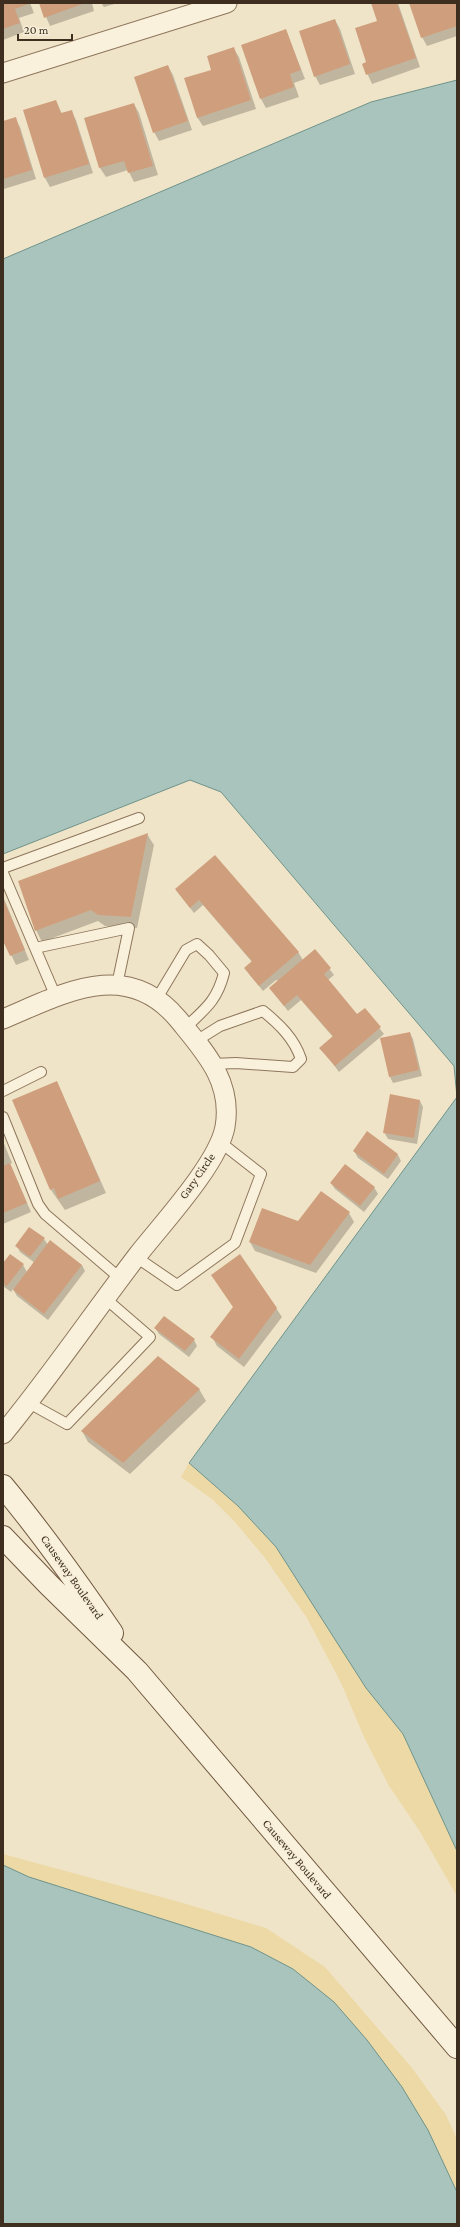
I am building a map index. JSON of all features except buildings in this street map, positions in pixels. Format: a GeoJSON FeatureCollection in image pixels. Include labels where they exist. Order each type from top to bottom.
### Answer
{"type":"FeatureCollection","features":[{"type":"Feature","properties":{"kind":"street"},"geometry":{"type":"LineString","coordinates":[[3,73],[227,3]]}},
{"type":"Feature","properties":{"kind":"street","name":"Gary Circle"},"geometry":{"type":"LineString","coordinates":[[3,1020],[56,997],[98,985],[117,985],[147,993],[173,1013],[212,1064],[222,1081],[225,1105],[225,1126],[220,1142],[211,1161],[136,1257],[29,1403],[3,1434]]}},
{"type":"Feature","properties":{"kind":"street","name":"Causeway Boulevard"},"geometry":{"type":"LineString","coordinates":[[3,1486],[37,1527],[72,1574],[137,1671]]}},
{"type":"Feature","properties":{"kind":"street","name":"Causeway Boulevard"},"geometry":{"type":"LineString","coordinates":[[3,1536],[49,1585],[137,1671],[457,2047]]}},
{"type":"Feature","properties":{"kind":"lane"},"geometry":{"type":"LineString","coordinates":[[3,868],[139,818]]}},
{"type":"Feature","properties":{"kind":"lane"},"geometry":{"type":"LineString","coordinates":[[3,873],[56,997]]}},
{"type":"Feature","properties":{"kind":"lane"},"geometry":{"type":"LineString","coordinates":[[35,948],[129,928],[117,985]]}},
{"type":"Feature","properties":{"kind":"lane"},"geometry":{"type":"LineString","coordinates":[[156,1000],[186,950],[197,944],[209,954],[224,973],[220,988],[215,998],[191,1035]]}},
{"type":"Feature","properties":{"kind":"lane"},"geometry":{"type":"LineString","coordinates":[[191,1035],[263,1011],[276,1021],[296,1045],[301,1059],[292,1067],[236,1063],[212,1064]]}},
{"type":"Feature","properties":{"kind":"lane"},"geometry":{"type":"LineString","coordinates":[[3,1091],[41,1072]]}},
{"type":"Feature","properties":{"kind":"lane"},"geometry":{"type":"LineString","coordinates":[[3,1117],[38,1204],[45,1214],[121,1279]]}},
{"type":"Feature","properties":{"kind":"lane"},"geometry":{"type":"LineString","coordinates":[[136,1257],[177,1285],[235,1243],[261,1174],[220,1142]]}},
{"type":"Feature","properties":{"kind":"lane"},"geometry":{"type":"LineString","coordinates":[[29,1403],[67,1424],[150,1337],[106,1299]]}},
{"type":"Feature","properties":{"kind":"sand"},"geometry":{"type":"Polygon","coordinates":[[[189,1463],[238,1506],[276,1547],[366,1688],[403,1734],[457,1851],[457,1896],[419,1830],[389,1786],[364,1737],[342,1685],[307,1618],[265,1558],[235,1522],[212,1499],[181,1477],[189,1463]]]}},
{"type":"Feature","properties":{"kind":"sand"},"geometry":{"type":"Polygon","coordinates":[[[3,1854],[183,1903],[266,1928],[325,1967],[412,2068],[446,2115],[457,2139],[457,2192],[428,2130],[402,2087],[251,1947],[29,1877],[3,1865],[3,1854]]]}},
{"type":"Feature","properties":{"kind":"water"},"geometry":{"type":"Polygon","coordinates":[[[457,80],[457,1097],[454,1066],[221,792],[190,780],[3,854],[3,259],[371,102],[457,80]]]}},
{"type":"Feature","properties":{"kind":"water"},"geometry":{"type":"Polygon","coordinates":[[[457,1097],[457,1851],[403,1734],[366,1688],[276,1547],[238,1506],[189,1463],[457,1097]]]}},
{"type":"Feature","properties":{"kind":"water"},"geometry":{"type":"Polygon","coordinates":[[[3,1865],[29,1877],[251,1947],[293,1969],[334,2002],[367,2040],[402,2087],[428,2130],[457,2192],[457,2224],[3,2224],[3,1865]]]}}]}
